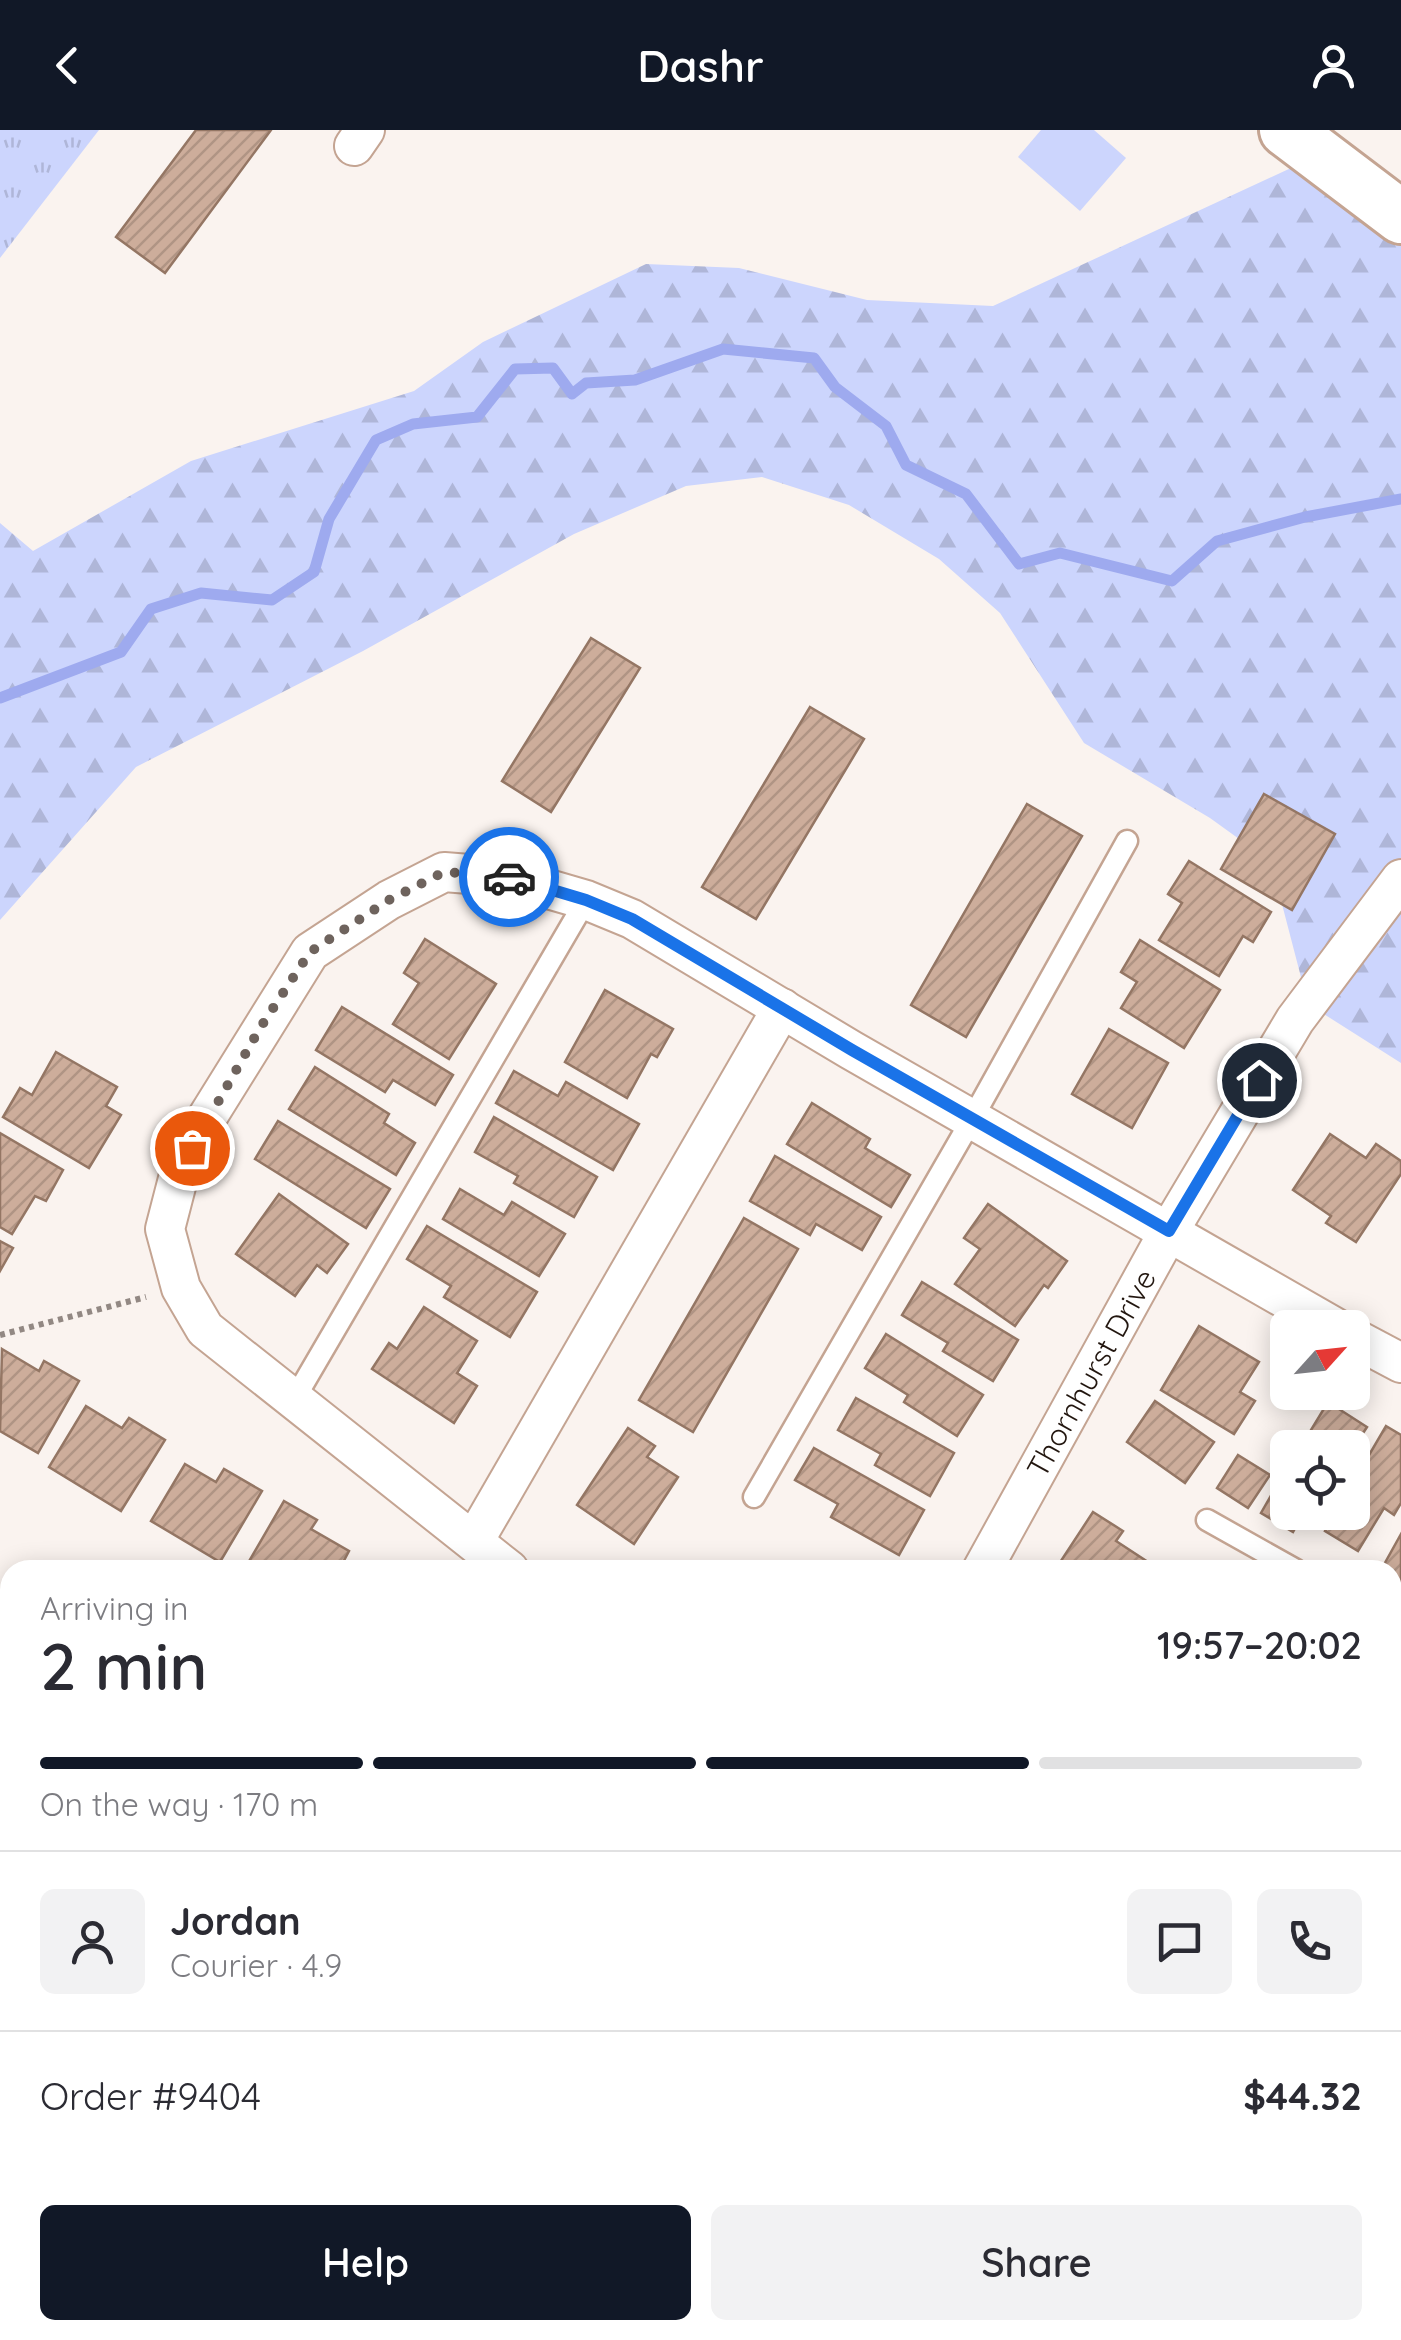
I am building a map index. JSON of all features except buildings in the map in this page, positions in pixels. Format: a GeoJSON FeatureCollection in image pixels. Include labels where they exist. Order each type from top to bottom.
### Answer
{"type":"FeatureCollection","features":[{"type":"Feature","properties":{"kind":"street"},"geometry":{"type":"LineString","coordinates":[[1286,130],[1401,216]]}},
{"type":"Feature","properties":{"kind":"street"},"geometry":{"type":"LineString","coordinates":[[497,1560],[205,1329],[181,1288],[165,1230],[180,1171],[203,1124],[310,952],[389,900],[444,872],[508,876],[632,919],[1305,1310]]}},
{"type":"Feature","properties":{"kind":"street","name":"Thornhurst Drive"},"geometry":{"type":"LineString","coordinates":[[988,1560],[1169,1231],[1295,1020],[1401,879]]}},
{"type":"Feature","properties":{"kind":"street"},"geometry":{"type":"LineString","coordinates":[[474,1541],[782,1008]]}},
{"type":"Feature","properties":{"kind":"street"},"geometry":{"type":"LineString","coordinates":[[1370,1347],[1401,1363]]}},
{"type":"Feature","properties":{"kind":"lane"},"geometry":{"type":"LineString","coordinates":[[754,1497],[1127,841]]}},
{"type":"Feature","properties":{"kind":"lane"},"geometry":{"type":"LineString","coordinates":[[295,1398],[586,900]]}},
{"type":"Feature","properties":{"kind":"lane"},"geometry":{"type":"LineString","coordinates":[[1208,1520],[1278,1560]]}},
{"type":"Feature","properties":{"kind":"path"},"geometry":{"type":"LineString","coordinates":[[0,1335],[181,1288]]}},
{"type":"Feature","properties":{"kind":"green space"},"geometry":{"type":"Polygon","coordinates":[[[0,130],[99,130],[0,258],[0,130]]]}},
{"type":"Feature","properties":{"kind":"green space"},"geometry":{"type":"Polygon","coordinates":[[[1041,130],[1094,130],[1126,158],[1080,211],[1018,157],[1041,130]]]}},
{"type":"Feature","properties":{"kind":"green space"},"geometry":{"type":"Polygon","coordinates":[[[1319,155],[1401,217],[1401,1063],[1308,1004],[1271,862],[1210,818],[1084,743],[1000,613],[939,559],[849,505],[762,477],[686,486],[574,534],[363,651],[136,767],[0,920],[0,523],[33,551],[191,461],[414,391],[483,342],[646,264],[739,268],[867,300],[993,306],[1319,155]]]}},
{"type":"Feature","properties":{"kind":"waterway"},"geometry":{"type":"LineString","coordinates":[[0,698],[121,652],[151,609],[201,593],[272,600],[314,572],[329,519],[376,440],[413,424],[477,417],[515,369],[553,368],[572,394],[586,383],[635,380],[723,349],[814,358],[835,387],[886,426],[906,465],[966,494],[1019,564],[1060,553],[1172,581],[1217,541],[1305,517],[1401,499]]}},
{"type":"Feature","properties":{"kind":"way so far"},"geometry":{"type":"LineString","coordinates":[[192,1148],[260,1028],[310,952],[389,900],[444,872],[509,877]]}},
{"type":"Feature","properties":{"kind":"route"},"geometry":{"type":"LineString","coordinates":[[509,877],[586,900],[632,919],[1169,1231],[1259,1080]]}}]}
